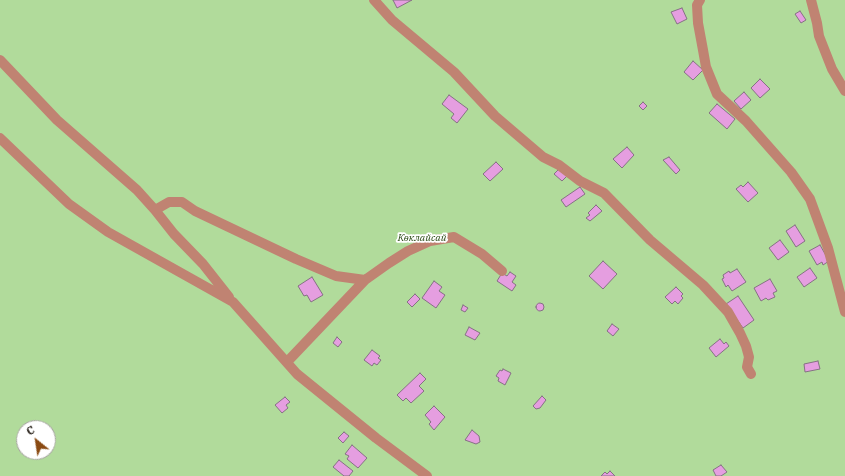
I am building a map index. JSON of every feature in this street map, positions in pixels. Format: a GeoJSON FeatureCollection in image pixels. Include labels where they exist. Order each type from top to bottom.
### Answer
{"type":"FeatureCollection","features":[{"type":"Feature","properties":{"kind":"street"},"geometry":{"type":"LineString","coordinates":[[374,0],[392,20],[454,72],[495,116],[543,157],[559,164],[580,181],[604,193],[650,240],[703,285],[728,312],[740,333],[749,357],[747,367],[750,374]]}},
{"type":"Feature","properties":{"kind":"street"},"geometry":{"type":"LineString","coordinates":[[700,0],[697,5],[702,50],[706,67],[717,94],[746,120],[791,172],[810,199],[828,248],[845,312]]}},
{"type":"Feature","properties":{"kind":"street"},"geometry":{"type":"LineString","coordinates":[[811,0],[819,36],[832,69],[845,91]]}},
{"type":"Feature","properties":{"kind":"street"},"geometry":{"type":"LineString","coordinates":[[0,60],[57,120],[137,190],[174,234],[203,264],[233,302],[297,374],[376,438],[427,476]]}},
{"type":"Feature","properties":{"kind":"street"},"geometry":{"type":"LineString","coordinates":[[0,138],[69,204],[108,232],[233,302]]}},
{"type":"Feature","properties":{"kind":"street"},"geometry":{"type":"LineString","coordinates":[[155,210],[169,202],[182,202],[202,215],[296,259],[336,276],[365,280]]}},
{"type":"Feature","properties":{"kind":"street"},"geometry":{"type":"LineString","coordinates":[[287,362],[365,280],[408,251],[430,241],[454,237],[482,254],[502,270]]}},
{"type":"Feature","properties":{"kind":"green space","name":"Көклайсай"},"geometry":{"type":"Polygon","coordinates":[[[0,0],[845,0],[845,476],[0,476],[0,0]]]}},
{"type":"Feature","properties":{"kind":"building"},"geometry":{"type":"Polygon","coordinates":[[[393,0],[412,0],[397,8],[393,0]]]}},
{"type":"Feature","properties":{"kind":"building"},"geometry":{"type":"Polygon","coordinates":[[[682,8],[687,19],[677,24],[671,12],[682,8]]]}},
{"type":"Feature","properties":{"kind":"building"},"geometry":{"type":"Polygon","coordinates":[[[800,11],[806,20],[801,23],[795,14],[800,11]]]}},
{"type":"Feature","properties":{"kind":"building"},"geometry":{"type":"Polygon","coordinates":[[[693,61],[703,70],[693,80],[684,72],[693,61]]]}},
{"type":"Feature","properties":{"kind":"building"},"geometry":{"type":"Polygon","coordinates":[[[760,79],[770,89],[760,98],[751,88],[760,79]]]}},
{"type":"Feature","properties":{"kind":"building"},"geometry":{"type":"Polygon","coordinates":[[[744,92],[751,100],[741,109],[734,101],[744,92]]]}},
{"type":"Feature","properties":{"kind":"building"},"geometry":{"type":"Polygon","coordinates":[[[449,95],[468,109],[457,123],[451,118],[454,114],[442,104],[449,95]]]}},
{"type":"Feature","properties":{"kind":"building"},"geometry":{"type":"Polygon","coordinates":[[[643,102],[647,106],[643,110],[639,106],[643,102]]]}},
{"type":"Feature","properties":{"kind":"building"},"geometry":{"type":"Polygon","coordinates":[[[717,104],[735,119],[727,129],[709,113],[717,104]]]}},
{"type":"Feature","properties":{"kind":"building"},"geometry":{"type":"Polygon","coordinates":[[[627,147],[634,155],[622,168],[613,159],[627,147]]]}},
{"type":"Feature","properties":{"kind":"building"},"geometry":{"type":"Polygon","coordinates":[[[669,157],[680,170],[676,174],[663,160],[669,157]]]}},
{"type":"Feature","properties":{"kind":"building"},"geometry":{"type":"Polygon","coordinates":[[[496,162],[503,169],[490,181],[483,174],[496,162]]]}},
{"type":"Feature","properties":{"kind":"building"},"geometry":{"type":"Polygon","coordinates":[[[559,169],[567,176],[562,181],[554,174],[559,169]]]}},
{"type":"Feature","properties":{"kind":"building"},"geometry":{"type":"Polygon","coordinates":[[[748,182],[758,193],[748,202],[736,189],[741,185],[743,187],[748,182]]]}},
{"type":"Feature","properties":{"kind":"building"},"geometry":{"type":"Polygon","coordinates":[[[580,187],[585,194],[566,207],[561,200],[580,187]]]}},
{"type":"Feature","properties":{"kind":"building"},"geometry":{"type":"Polygon","coordinates":[[[596,205],[602,211],[590,221],[586,218],[590,215],[588,213],[596,205]]]}},
{"type":"Feature","properties":{"kind":"building"},"geometry":{"type":"Polygon","coordinates":[[[795,225],[805,241],[796,247],[786,231],[795,225]]]}},
{"type":"Feature","properties":{"kind":"building"},"geometry":{"type":"Polygon","coordinates":[[[780,240],[789,252],[778,260],[769,248],[780,240]]]}},
{"type":"Feature","properties":{"kind":"building"},"geometry":{"type":"Polygon","coordinates":[[[820,245],[829,261],[823,265],[822,262],[817,265],[809,251],[820,245]]]}},
{"type":"Feature","properties":{"kind":"building"},"geometry":{"type":"Polygon","coordinates":[[[603,261],[617,274],[603,289],[589,276],[603,261]]]}},
{"type":"Feature","properties":{"kind":"building"},"geometry":{"type":"Polygon","coordinates":[[[810,268],[817,278],[804,287],[797,277],[810,268]]]}},
{"type":"Feature","properties":{"kind":"building"},"geometry":{"type":"Polygon","coordinates":[[[737,269],[746,282],[732,291],[728,285],[726,287],[722,279],[724,278],[723,275],[729,271],[730,273],[737,269]]]}},
{"type":"Feature","properties":{"kind":"building"},"geometry":{"type":"Polygon","coordinates":[[[510,272],[516,276],[512,282],[516,285],[512,291],[497,281],[502,273],[507,276],[510,272]]]}},
{"type":"Feature","properties":{"kind":"building"},"geometry":{"type":"Polygon","coordinates":[[[312,277],[323,295],[311,302],[307,295],[304,296],[298,286],[312,277]]]}},
{"type":"Feature","properties":{"kind":"building"},"geometry":{"type":"Polygon","coordinates":[[[770,279],[777,291],[773,293],[775,297],[768,300],[766,298],[761,301],[754,288],[770,279]]]}},
{"type":"Feature","properties":{"kind":"building"},"geometry":{"type":"Polygon","coordinates":[[[434,281],[442,287],[439,291],[445,295],[436,308],[422,298],[434,281]]]}},
{"type":"Feature","properties":{"kind":"building"},"geometry":{"type":"Polygon","coordinates":[[[676,287],[683,294],[681,296],[683,298],[678,304],[675,301],[672,304],[665,297],[676,287]]]}},
{"type":"Feature","properties":{"kind":"building"},"geometry":{"type":"Polygon","coordinates":[[[415,294],[420,299],[412,307],[407,302],[415,294]]]}},
{"type":"Feature","properties":{"kind":"building"},"geometry":{"type":"Polygon","coordinates":[[[738,296],[754,320],[743,328],[726,304],[738,296]]]}},
{"type":"Feature","properties":{"kind":"building"},"geometry":{"type":"Polygon","coordinates":[[[540,303],[543,304],[543,310],[540,311],[537,310],[536,307],[537,304],[540,303]]]}},
{"type":"Feature","properties":{"kind":"building"},"geometry":{"type":"Polygon","coordinates":[[[463,305],[468,308],[465,312],[461,310],[463,305]]]}},
{"type":"Feature","properties":{"kind":"building"},"geometry":{"type":"Polygon","coordinates":[[[612,324],[619,329],[613,336],[607,331],[612,324]]]}},
{"type":"Feature","properties":{"kind":"building"},"geometry":{"type":"Polygon","coordinates":[[[469,327],[480,333],[475,340],[465,335],[469,327]]]}},
{"type":"Feature","properties":{"kind":"building"},"geometry":{"type":"Polygon","coordinates":[[[337,337],[342,342],[338,347],[333,343],[337,337]]]}},
{"type":"Feature","properties":{"kind":"building"},"geometry":{"type":"Polygon","coordinates":[[[720,339],[724,344],[726,342],[729,346],[716,357],[709,348],[720,339]]]}},
{"type":"Feature","properties":{"kind":"building"},"geometry":{"type":"Polygon","coordinates":[[[372,350],[380,356],[378,358],[381,360],[377,365],[374,363],[372,366],[364,360],[372,350]]]}},
{"type":"Feature","properties":{"kind":"building"},"geometry":{"type":"Polygon","coordinates":[[[818,361],[820,369],[805,372],[804,364],[818,361]]]}},
{"type":"Feature","properties":{"kind":"building"},"geometry":{"type":"Polygon","coordinates":[[[503,369],[511,373],[505,385],[498,381],[499,378],[496,376],[500,370],[502,371],[503,369]]]}},
{"type":"Feature","properties":{"kind":"building"},"geometry":{"type":"Polygon","coordinates":[[[420,373],[426,379],[419,386],[424,391],[411,403],[406,398],[403,401],[397,395],[420,373]]]}},
{"type":"Feature","properties":{"kind":"building"},"geometry":{"type":"Polygon","coordinates":[[[542,396],[546,400],[540,408],[536,409],[533,406],[542,396]]]}},
{"type":"Feature","properties":{"kind":"building"},"geometry":{"type":"Polygon","coordinates":[[[285,397],[290,402],[286,405],[288,408],[282,413],[275,405],[285,397]]]}},
{"type":"Feature","properties":{"kind":"building"},"geometry":{"type":"Polygon","coordinates":[[[434,406],[445,417],[434,430],[429,424],[431,422],[425,415],[434,406]]]}},
{"type":"Feature","properties":{"kind":"building"},"geometry":{"type":"Polygon","coordinates":[[[472,430],[479,436],[480,442],[476,444],[465,440],[472,430]]]}},
{"type":"Feature","properties":{"kind":"building"},"geometry":{"type":"Polygon","coordinates":[[[344,432],[349,436],[343,443],[338,438],[344,432]]]}},
{"type":"Feature","properties":{"kind":"building"},"geometry":{"type":"Polygon","coordinates":[[[352,445],[367,458],[358,468],[347,459],[349,456],[345,454],[352,445]]]}},
{"type":"Feature","properties":{"kind":"building"},"geometry":{"type":"Polygon","coordinates":[[[339,460],[353,471],[349,476],[344,476],[333,467],[339,460]]]}},
{"type":"Feature","properties":{"kind":"building"},"geometry":{"type":"Polygon","coordinates":[[[721,465],[727,472],[721,476],[716,476],[713,470],[721,465]]]}},
{"type":"Feature","properties":{"kind":"building"},"geometry":{"type":"Polygon","coordinates":[[[610,471],[615,476],[601,476],[605,472],[607,474],[610,471]]]}}]}
